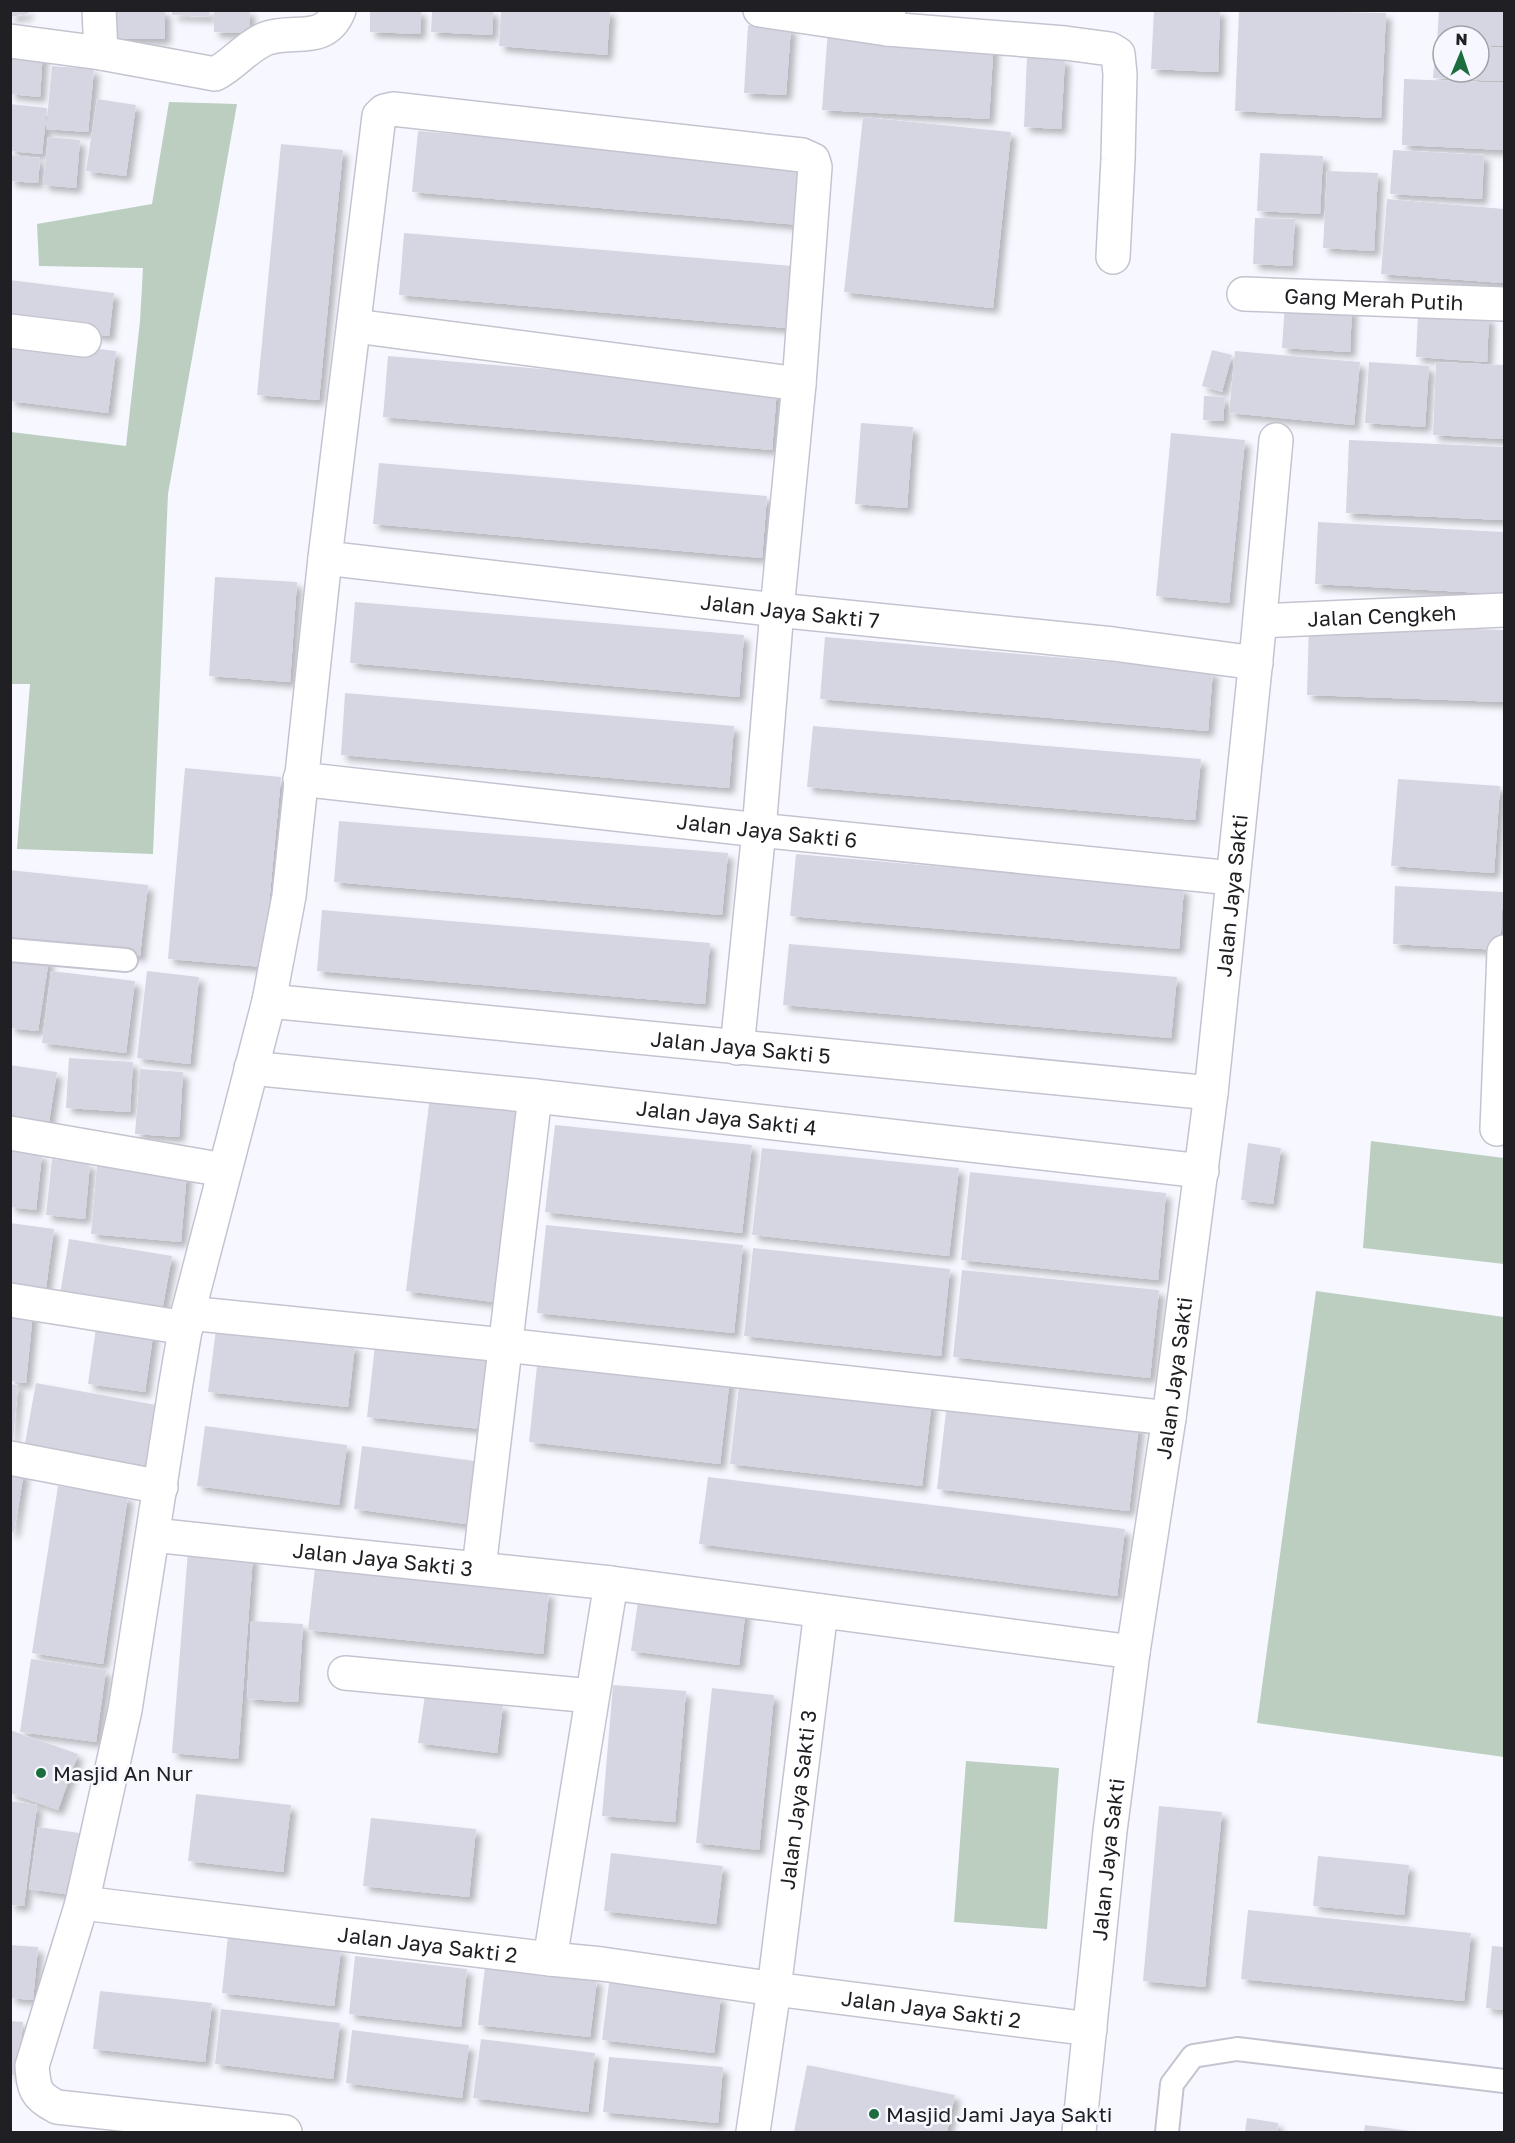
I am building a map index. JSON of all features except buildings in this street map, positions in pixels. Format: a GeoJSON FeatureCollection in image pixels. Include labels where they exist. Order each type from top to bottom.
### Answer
{"type":"FeatureCollection","features":[{"type":"Feature","properties":{"kind":"street"},"geometry":{"type":"LineString","coordinates":[[99,10],[101,53]]}},
{"type":"Feature","properties":{"kind":"street"},"geometry":{"type":"LineString","coordinates":[[10,41],[101,53],[215,74],[230,66],[255,44],[267,38],[282,34],[312,34],[328,27],[339,10]]}},
{"type":"Feature","properties":{"kind":"street"},"geometry":{"type":"LineString","coordinates":[[760,10],[888,20],[1110,49],[1118,54],[1120,74],[1113,257]]}},
{"type":"Feature","properties":{"kind":"street"},"geometry":{"type":"LineString","coordinates":[[285,2133],[57,2106],[42,2100],[34,2083],[32,2066],[82,1903],[125,1710],[187,1321],[269,1001],[289,896],[325,558],[380,116],[384,111],[393,110],[802,155],[813,160],[815,167],[799,384],[737,1048]]}},
{"type":"Feature","properties":{"kind":"street","name":"Gang Merah Putih"},"geometry":{"type":"LineString","coordinates":[[1244,294],[1504,304]]}},
{"type":"Feature","properties":{"kind":"street"},"geometry":{"type":"LineString","coordinates":[[355,326],[799,384]]}},
{"type":"Feature","properties":{"kind":"street"},"geometry":{"type":"LineString","coordinates":[[10,331],[84,340]]}},
{"type":"Feature","properties":{"kind":"street","name":"Jalan Jaya Sakti"},"geometry":{"type":"LineString","coordinates":[[1079,2133],[1110,1831],[1133,1652],[1169,1418],[1202,1171],[1256,663],[1276,440]]}},
{"type":"Feature","properties":{"kind":"street","name":"Jalan Jaya Sakti 7"},"geometry":{"type":"LineString","coordinates":[[325,558],[777,610],[1101,642],[1256,663]]}},
{"type":"Feature","properties":{"kind":"street","name":"Jalan Cengkeh"},"geometry":{"type":"LineString","coordinates":[[1260,621],[1504,610]]}},
{"type":"Feature","properties":{"kind":"street","name":"Jalan Jaya Sakti 6"},"geometry":{"type":"LineString","coordinates":[[300,779],[759,830],[1232,878]]}},
{"type":"Feature","properties":{"kind":"street"},"geometry":{"type":"LineString","coordinates":[[1497,1129],[1504,952]]}},
{"type":"Feature","properties":{"kind":"street","name":"Jalan Jaya Sakti 5"},"geometry":{"type":"LineString","coordinates":[[269,1001],[1211,1093]]}},
{"type":"Feature","properties":{"kind":"street","name":"Jalan Jaya Sakti 4"},"geometry":{"type":"LineString","coordinates":[[251,1068],[535,1096],[1202,1171]]}},
{"type":"Feature","properties":{"kind":"street"},"geometry":{"type":"LineString","coordinates":[[479,1568],[535,1096]]}},
{"type":"Feature","properties":{"kind":"street"},"geometry":{"type":"LineString","coordinates":[[10,1133],[224,1170]]}},
{"type":"Feature","properties":{"kind":"street"},"geometry":{"type":"LineString","coordinates":[[10,1300],[187,1321],[504,1345],[1169,1418]]}},
{"type":"Feature","properties":{"kind":"street"},"geometry":{"type":"LineString","coordinates":[[10,1458],[160,1487]]}},
{"type":"Feature","properties":{"kind":"street","name":"Jalan Jaya Sakti 3"},"geometry":{"type":"LineString","coordinates":[[153,1535],[611,1582],[1133,1652]]}},
{"type":"Feature","properties":{"kind":"street"},"geometry":{"type":"LineString","coordinates":[[550,1959],[611,1582]]}},
{"type":"Feature","properties":{"kind":"street","name":"Jalan Jaya Sakti 3"},"geometry":{"type":"LineString","coordinates":[[774,1989],[821,1611]]}},
{"type":"Feature","properties":{"kind":"street"},"geometry":{"type":"LineString","coordinates":[[345,1673],[592,1696]]}},
{"type":"Feature","properties":{"kind":"street","name":"Jalan Jaya Sakti 2"},"geometry":{"type":"LineString","coordinates":[[82,1903],[602,1964],[774,1989],[1090,2029]]}},
{"type":"Feature","properties":{"kind":"street"},"geometry":{"type":"LineString","coordinates":[[753,2133],[774,1989]]}},
{"type":"Feature","properties":{"kind":"lane"},"geometry":{"type":"LineString","coordinates":[[10,950],[126,960]]}},
{"type":"Feature","properties":{"kind":"lane"},"geometry":{"type":"LineString","coordinates":[[1167,2133],[1172,2084],[1193,2056],[1237,2049],[1504,2081]]}},
{"type":"Feature","properties":{"kind":"green space"},"geometry":{"type":"Polygon","coordinates":[[[169,102],[237,104],[168,494],[153,854],[17,849],[30,684],[11,684],[11,432],[126,446],[140,321],[143,268],[39,266],[37,224],[152,204],[169,102]]]}},
{"type":"Feature","properties":{"kind":"green space"},"geometry":{"type":"Polygon","coordinates":[[[1371,1141],[1504,1158],[1504,1264],[1363,1248],[1371,1141]]]}},
{"type":"Feature","properties":{"kind":"green space"},"geometry":{"type":"Polygon","coordinates":[[[1316,1291],[1504,1317],[1504,1757],[1257,1723],[1316,1291]]]}},
{"type":"Feature","properties":{"kind":"green space"},"geometry":{"type":"Polygon","coordinates":[[[966,1761],[1059,1768],[1047,1929],[954,1922],[966,1761]]]}},
{"type":"Feature","properties":{"kind":"place","name":"Masjid An Nur"},"geometry":{"type":"Point","coordinates":[41,1773]}},
{"type":"Feature","properties":{"kind":"place","name":"Masjid Jami Jaya Sakti"},"geometry":{"type":"Point","coordinates":[874,2114]}}]}
